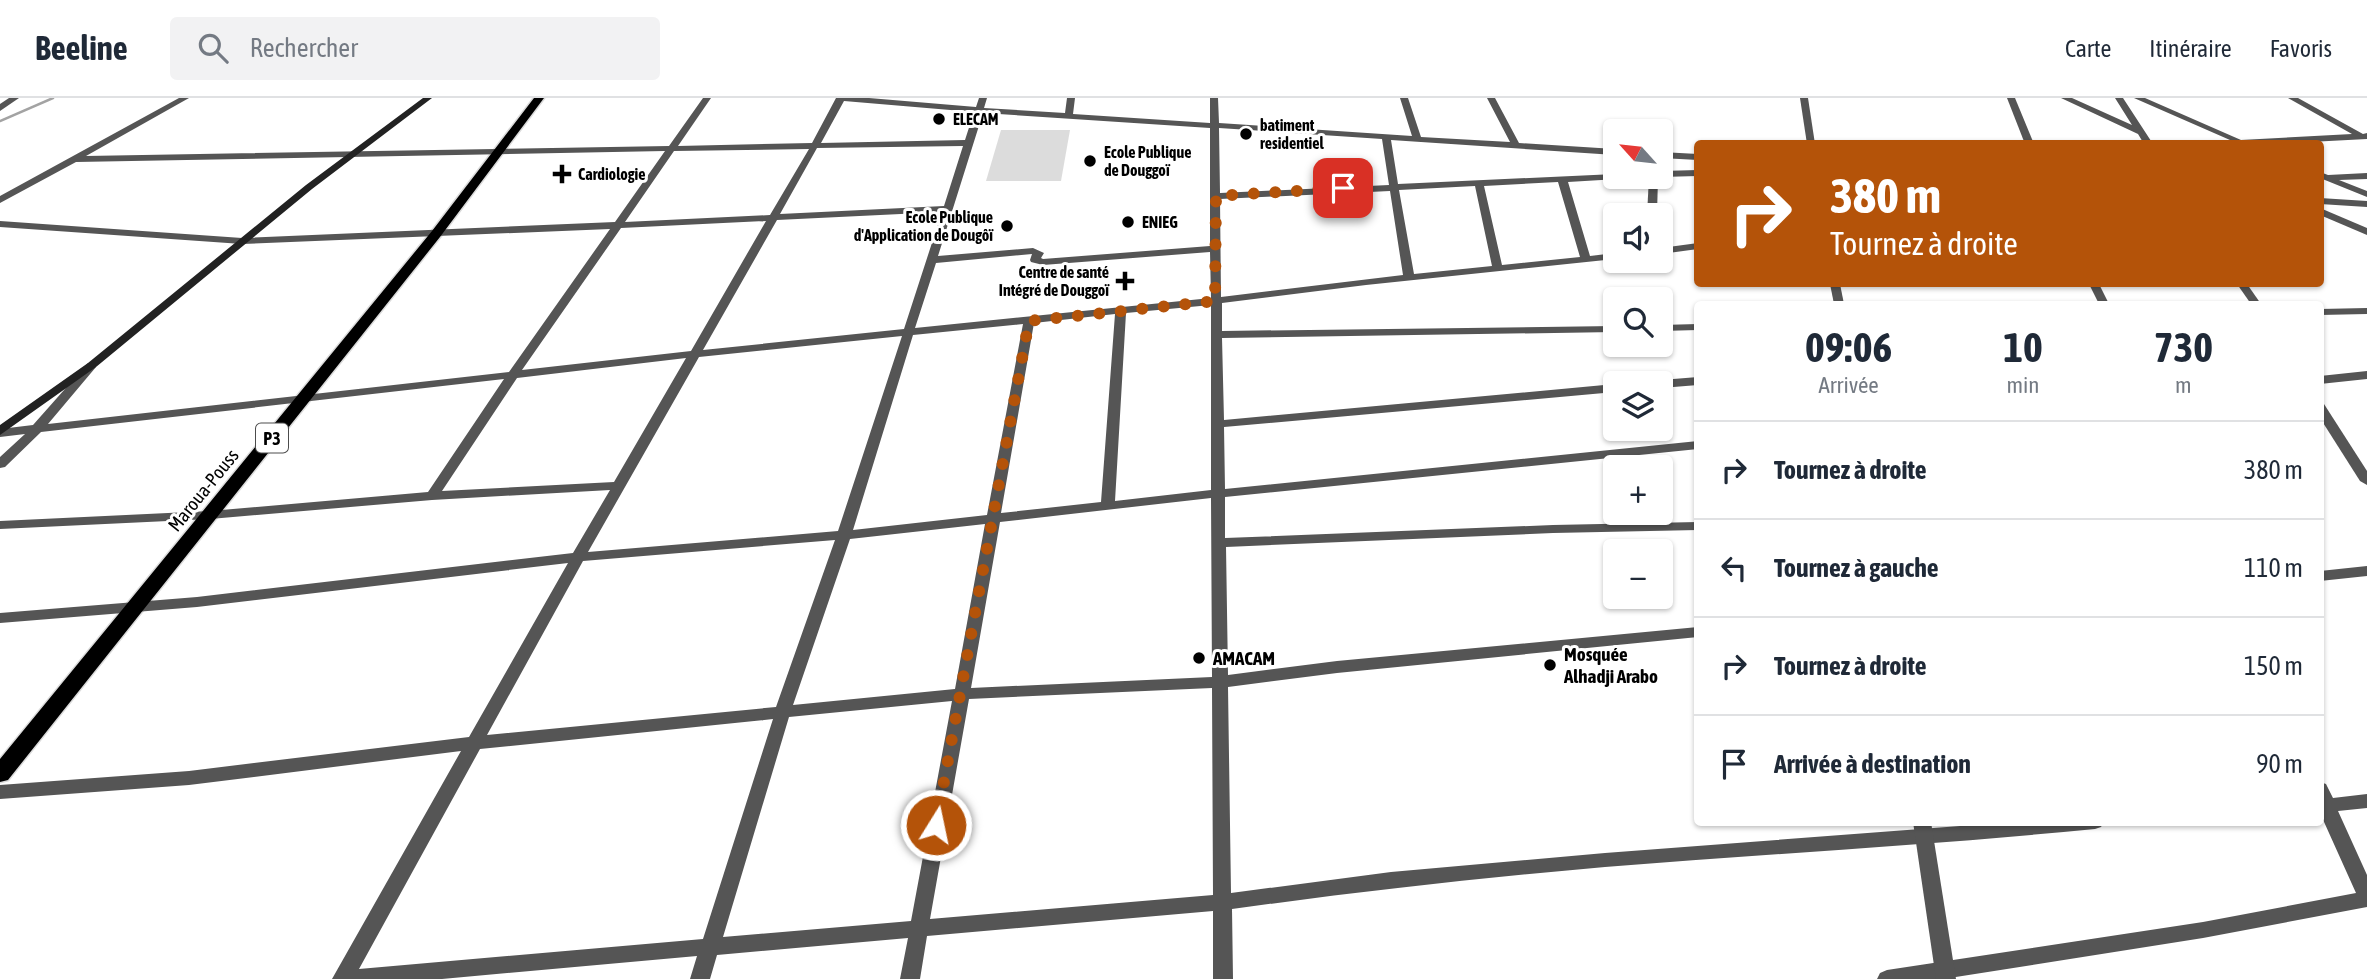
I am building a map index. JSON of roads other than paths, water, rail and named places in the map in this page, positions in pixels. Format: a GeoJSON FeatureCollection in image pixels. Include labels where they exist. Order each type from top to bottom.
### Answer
{"type":"FeatureCollection","features":[{"type":"Feature","properties":{"kind":"main road"},"geometry":{"type":"LineString","coordinates":[[0,432],[92,365],[242,241],[428,98]]}},
{"type":"Feature","properties":{"kind":"main road","name":"Maroua-Pouss"},"geometry":{"type":"LineString","coordinates":[[0,774],[436,234],[539,98]]}},
{"type":"Feature","properties":{"kind":"street"},"geometry":{"type":"LineString","coordinates":[[0,108],[15,98]]}},
{"type":"Feature","properties":{"kind":"street"},"geometry":{"type":"LineString","coordinates":[[0,200],[185,98]]}},
{"type":"Feature","properties":{"kind":"street"},"geometry":{"type":"LineString","coordinates":[[432,496],[512,376],[707,98]]}},
{"type":"Feature","properties":{"kind":"street"},"geometry":{"type":"LineString","coordinates":[[343,979],[618,486],[841,98],[981,104],[1069,116],[1603,151]]}},
{"type":"Feature","properties":{"kind":"street"},"geometry":{"type":"LineString","coordinates":[[1069,116],[1071,98]]}},
{"type":"Feature","properties":{"kind":"street"},"geometry":{"type":"LineString","coordinates":[[1214,98],[1223,979]]}},
{"type":"Feature","properties":{"kind":"street"},"geometry":{"type":"LineString","coordinates":[[1404,98],[1417,138]]}},
{"type":"Feature","properties":{"kind":"street"},"geometry":{"type":"LineString","coordinates":[[1491,98],[1516,145]]}},
{"type":"Feature","properties":{"kind":"street"},"geometry":{"type":"LineString","coordinates":[[1804,98],[1810,140]]}},
{"type":"Feature","properties":{"kind":"street"},"geometry":{"type":"LineString","coordinates":[[2011,98],[2028,140]]}},
{"type":"Feature","properties":{"kind":"street"},"geometry":{"type":"LineString","coordinates":[[2065,98],[2141,132]]}},
{"type":"Feature","properties":{"kind":"street"},"geometry":{"type":"LineString","coordinates":[[2119,98],[2147,140]]}},
{"type":"Feature","properties":{"kind":"street"},"geometry":{"type":"LineString","coordinates":[[2138,98],[2238,140]]}},
{"type":"Feature","properties":{"kind":"street"},"geometry":{"type":"LineString","coordinates":[[2292,98],[2364,136]]}},
{"type":"Feature","properties":{"kind":"street"},"geometry":{"type":"LineString","coordinates":[[700,979],[782,714],[844,535],[981,104]]}},
{"type":"Feature","properties":{"kind":"street"},"geometry":{"type":"LineString","coordinates":[[2296,140],[2364,136]]}},
{"type":"Feature","properties":{"kind":"street"},"geometry":{"type":"LineString","coordinates":[[1386,137],[1409,277]]}},
{"type":"Feature","properties":{"kind":"street"},"geometry":{"type":"LineString","coordinates":[[75,159],[968,143]]}},
{"type":"Feature","properties":{"kind":"street"},"geometry":{"type":"LineString","coordinates":[[1673,156],[1694,157]]}},
{"type":"Feature","properties":{"kind":"street"},"geometry":{"type":"LineString","coordinates":[[1673,174],[1694,173]]}},
{"type":"Feature","properties":{"kind":"street"},"geometry":{"type":"LineString","coordinates":[[2324,176],[2367,176]]}},
{"type":"Feature","properties":{"kind":"street"},"geometry":{"type":"LineString","coordinates":[[1216,196],[1603,177]]}},
{"type":"Feature","properties":{"kind":"street"},"geometry":{"type":"LineString","coordinates":[[2324,177],[2367,194]]}},
{"type":"Feature","properties":{"kind":"street"},"geometry":{"type":"LineString","coordinates":[[1562,179],[1586,259]]}},
{"type":"Feature","properties":{"kind":"street"},"geometry":{"type":"LineString","coordinates":[[1479,183],[1498,269]]}},
{"type":"Feature","properties":{"kind":"street"},"geometry":{"type":"LineString","coordinates":[[2324,201],[2367,204]]}},
{"type":"Feature","properties":{"kind":"street"},"geometry":{"type":"LineString","coordinates":[[0,225],[242,241],[947,209]]}},
{"type":"Feature","properties":{"kind":"street"},"geometry":{"type":"LineString","coordinates":[[2324,213],[2367,232]]}},
{"type":"Feature","properties":{"kind":"street"},"geometry":{"type":"LineString","coordinates":[[1673,249],[1694,247]]}},
{"type":"Feature","properties":{"kind":"street"},"geometry":{"type":"LineString","coordinates":[[931,260],[1033,251],[1039,253],[1035,260],[1043,262],[1215,249]]}},
{"type":"Feature","properties":{"kind":"street"},"geometry":{"type":"LineString","coordinates":[[0,432],[35,431],[695,355],[1603,257]]}},
{"type":"Feature","properties":{"kind":"street"},"geometry":{"type":"LineString","coordinates":[[1108,505],[1121,310]]}},
{"type":"Feature","properties":{"kind":"street"},"geometry":{"type":"LineString","coordinates":[[2324,312],[2367,311]]}},
{"type":"Feature","properties":{"kind":"street"},"geometry":{"type":"LineString","coordinates":[[910,979],[1029,321]]}},
{"type":"Feature","properties":{"kind":"street"},"geometry":{"type":"LineString","coordinates":[[1673,328],[1694,327]]}},
{"type":"Feature","properties":{"kind":"street"},"geometry":{"type":"LineString","coordinates":[[1215,335],[1603,329]]}},
{"type":"Feature","properties":{"kind":"street"},"geometry":{"type":"LineString","coordinates":[[0,464],[35,431],[92,365]]}},
{"type":"Feature","properties":{"kind":"street"},"geometry":{"type":"LineString","coordinates":[[2324,380],[2367,375]]}},
{"type":"Feature","properties":{"kind":"street"},"geometry":{"type":"LineString","coordinates":[[1673,383],[1694,382]]}},
{"type":"Feature","properties":{"kind":"street"},"geometry":{"type":"LineString","coordinates":[[1216,424],[1603,389]]}},
{"type":"Feature","properties":{"kind":"street"},"geometry":{"type":"LineString","coordinates":[[2324,413],[2367,481]]}},
{"type":"Feature","properties":{"kind":"street"},"geometry":{"type":"LineString","coordinates":[[0,618],[225,599],[578,557],[844,535],[994,517],[1694,445]]}},
{"type":"Feature","properties":{"kind":"street"},"geometry":{"type":"LineString","coordinates":[[0,525],[210,514],[432,496],[618,486]]}},
{"type":"Feature","properties":{"kind":"street"},"geometry":{"type":"LineString","coordinates":[[1218,542],[1694,526]]}},
{"type":"Feature","properties":{"kind":"street"},"geometry":{"type":"LineString","coordinates":[[2324,576],[2367,571]]}},
{"type":"Feature","properties":{"kind":"street"},"geometry":{"type":"LineString","coordinates":[[0,792],[189,778],[474,743],[960,694],[1220,682],[1338,667],[1694,632]]}},
{"type":"Feature","properties":{"kind":"street"},"geometry":{"type":"LineString","coordinates":[[2324,800],[2367,801]]}},
{"type":"Feature","properties":{"kind":"street"},"geometry":{"type":"LineString","coordinates":[[1887,979],[1945,974],[2203,930],[2367,897],[2324,802]]}},
{"type":"Feature","properties":{"kind":"street"},"geometry":{"type":"LineString","coordinates":[[343,979],[532,971],[710,947],[1222,902],[1391,880],[1923,830],[2009,826]]}},
{"type":"Feature","properties":{"kind":"street"},"geometry":{"type":"LineString","coordinates":[[1923,830],[1945,974]]}},
{"type":"Feature","properties":{"kind":"waterway"},"geometry":{"type":"LineString","coordinates":[[0,121],[53,98]]}},
{"type":"Feature","properties":{"kind":"place","name":"ELECAM"},"geometry":{"type":"Point","coordinates":[939,119]}},
{"type":"Feature","properties":{"kind":"place","name":"batiment residentiel"},"geometry":{"type":"Point","coordinates":[1246,134]}},
{"type":"Feature","properties":{"kind":"place","name":"Ecole Publique de Douggoï"},"geometry":{"type":"Point","coordinates":[1090,161]}},
{"type":"Feature","properties":{"kind":"place","name":"Cardiologie"},"geometry":{"type":"Point","coordinates":[562,174]}},
{"type":"Feature","properties":{"kind":"place","name":"ENIEG"},"geometry":{"type":"Point","coordinates":[1128,222]}},
{"type":"Feature","properties":{"kind":"place","name":"Ecole Publique d'Application de Dougôï"},"geometry":{"type":"Point","coordinates":[1007,226]}},
{"type":"Feature","properties":{"kind":"place","name":"Centre de santé Intégré de Douggoï"},"geometry":{"type":"Point","coordinates":[1125,281]}},
{"type":"Feature","properties":{"kind":"place","name":"AMACAM"},"geometry":{"type":"Point","coordinates":[1199,658]}},
{"type":"Feature","properties":{"kind":"place","name":"Mosquée Alhadji Arabo"},"geometry":{"type":"Point","coordinates":[1550,665]}}]}
